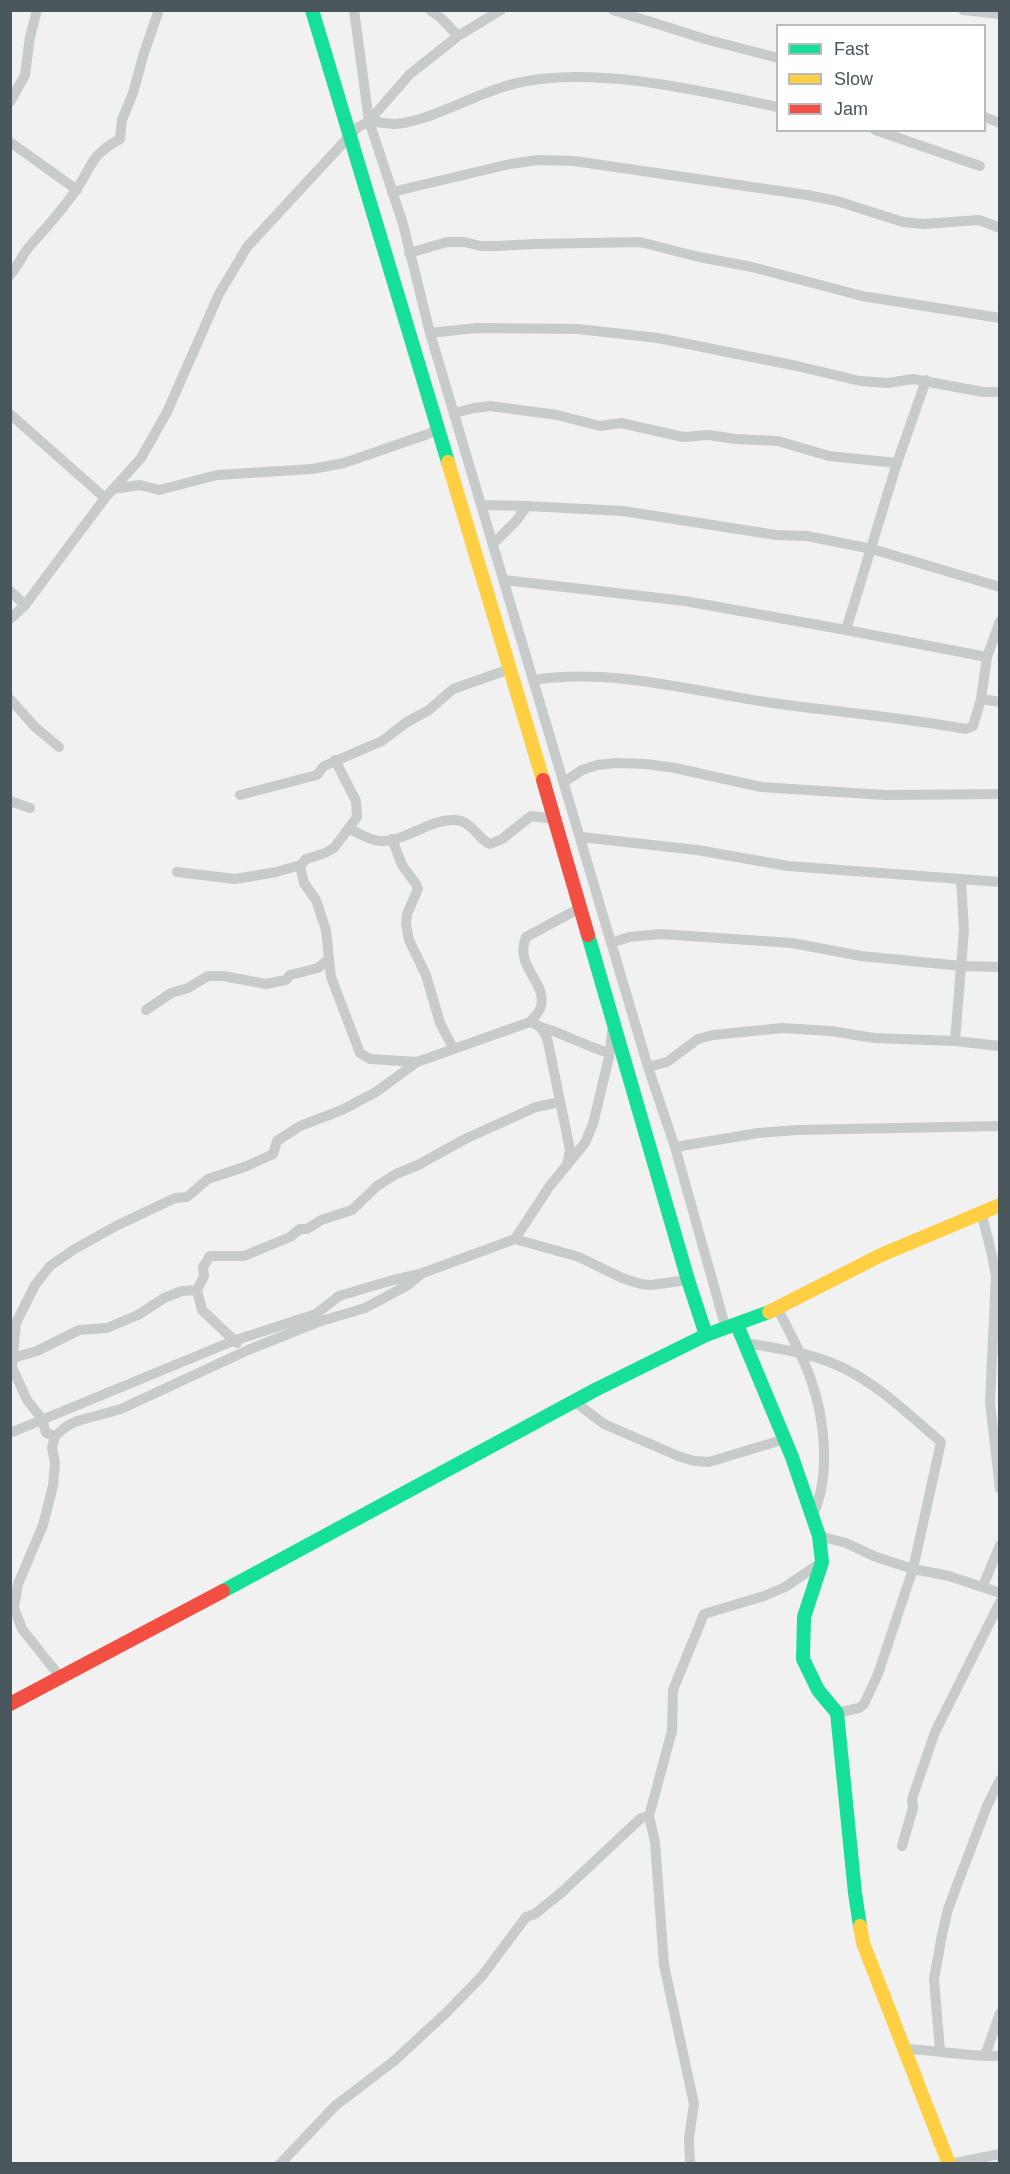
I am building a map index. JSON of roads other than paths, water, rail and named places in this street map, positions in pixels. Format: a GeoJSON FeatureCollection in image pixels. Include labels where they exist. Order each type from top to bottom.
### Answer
{"type":"FeatureCollection","features":[{"type":"Feature","properties":{"kind":"street"},"geometry":{"type":"LineString","coordinates":[[10,102],[25,75],[30,37],[37,10]]}},
{"type":"Feature","properties":{"kind":"street"},"geometry":{"type":"LineString","coordinates":[[10,274],[26,250],[77,190],[93,159],[103,148],[120,139],[122,120],[133,93],[159,10]]}},
{"type":"Feature","properties":{"kind":"street"},"geometry":{"type":"LineString","coordinates":[[312,10],[555,819],[688,1280],[706,1335]]}},
{"type":"Feature","properties":{"kind":"street"},"geometry":{"type":"LineString","coordinates":[[354,10],[369,121],[403,224],[430,333],[648,1066],[732,1327],[745,1343],[784,1439],[819,1536],[822,1562],[804,1617],[803,1659],[818,1690],[837,1713],[855,1893],[863,1943],[950,2163],[999,2154]]}},
{"type":"Feature","properties":{"kind":"street"},"geometry":{"type":"LineString","coordinates":[[430,10],[458,36]]}},
{"type":"Feature","properties":{"kind":"street"},"geometry":{"type":"LineString","coordinates":[[10,619],[25,604],[105,498],[141,458],[167,412],[219,294],[247,248],[357,128],[369,121],[411,74],[458,36],[501,10]]}},
{"type":"Feature","properties":{"kind":"street"},"geometry":{"type":"LineString","coordinates":[[613,10],[705,39],[776,58]]}},
{"type":"Feature","properties":{"kind":"street"},"geometry":{"type":"LineString","coordinates":[[963,10],[999,14]]}},
{"type":"Feature","properties":{"kind":"street"},"geometry":{"type":"LineString","coordinates":[[369,121],[396,124],[414,120],[491,90],[544,78],[602,77],[704,92],[776,107]]}},
{"type":"Feature","properties":{"kind":"street"},"geometry":{"type":"LineString","coordinates":[[881,132],[980,166]]}},
{"type":"Feature","properties":{"kind":"street"},"geometry":{"type":"LineString","coordinates":[[10,142],[77,190]]}},
{"type":"Feature","properties":{"kind":"street"},"geometry":{"type":"LineString","coordinates":[[392,192],[510,164],[538,160],[574,161],[807,195],[837,201],[903,222],[923,224],[979,220],[999,228]]}},
{"type":"Feature","properties":{"kind":"street"},"geometry":{"type":"LineString","coordinates":[[409,253],[447,242],[464,242],[481,246],[640,242],[752,267],[862,296],[999,318]]}},
{"type":"Feature","properties":{"kind":"street"},"geometry":{"type":"LineString","coordinates":[[430,333],[486,328],[578,328],[658,338],[860,381],[888,383],[913,379],[926,380],[967,390],[999,392]]}},
{"type":"Feature","properties":{"kind":"street"},"geometry":{"type":"LineString","coordinates":[[846,630],[897,463],[926,380]]}},
{"type":"Feature","properties":{"kind":"street"},"geometry":{"type":"LineString","coordinates":[[455,413],[490,406],[557,416],[600,426],[621,423],[684,437],[709,435],[778,441],[829,456],[897,463]]}},
{"type":"Feature","properties":{"kind":"street"},"geometry":{"type":"LineString","coordinates":[[10,414],[105,498]]}},
{"type":"Feature","properties":{"kind":"street"},"geometry":{"type":"LineString","coordinates":[[113,489],[140,485],[159,490],[217,475],[312,469],[344,463],[437,429]]}},
{"type":"Feature","properties":{"kind":"street"},"geometry":{"type":"LineString","coordinates":[[482,505],[624,511],[776,535],[807,536],[872,549],[999,587]]}},
{"type":"Feature","properties":{"kind":"street"},"geometry":{"type":"LineString","coordinates":[[493,544],[516,521],[527,506]]}},
{"type":"Feature","properties":{"kind":"street"},"geometry":{"type":"LineString","coordinates":[[504,580],[685,601],[987,657]]}},
{"type":"Feature","properties":{"kind":"street"},"geometry":{"type":"LineString","coordinates":[[10,591],[25,604]]}},
{"type":"Feature","properties":{"kind":"street"},"geometry":{"type":"LineString","coordinates":[[533,680],[570,676],[618,679],[966,729],[973,726],[981,699],[987,657],[999,621]]}},
{"type":"Feature","properties":{"kind":"street"},"geometry":{"type":"LineString","coordinates":[[240,795],[316,775],[324,766],[335,760],[382,741],[407,722],[429,710],[453,689],[510,669]]}},
{"type":"Feature","properties":{"kind":"street"},"geometry":{"type":"LineString","coordinates":[[10,699],[35,727],[59,747]]}},
{"type":"Feature","properties":{"kind":"street"},"geometry":{"type":"LineString","coordinates":[[981,699],[999,702]]}},
{"type":"Feature","properties":{"kind":"street"},"geometry":{"type":"LineString","coordinates":[[177,872],[235,879],[301,865],[306,859],[334,848],[357,817],[356,801],[335,760]]}},
{"type":"Feature","properties":{"kind":"street"},"geometry":{"type":"LineString","coordinates":[[564,783],[582,770],[597,765],[616,763],[675,768],[761,787],[885,795],[999,794]]}},
{"type":"Feature","properties":{"kind":"street"},"geometry":{"type":"LineString","coordinates":[[10,801],[30,808]]}},
{"type":"Feature","properties":{"kind":"street"},"geometry":{"type":"LineString","coordinates":[[349,829],[377,841],[459,820],[471,827],[480,838],[490,844],[502,839],[531,816],[555,819]]}},
{"type":"Feature","properties":{"kind":"street"},"geometry":{"type":"LineString","coordinates":[[581,837],[697,850],[788,866],[999,882]]}},
{"type":"Feature","properties":{"kind":"street"},"geometry":{"type":"LineString","coordinates":[[392,839],[402,865],[418,889],[407,914],[409,940],[426,975],[440,1023],[453,1048]]}},
{"type":"Feature","properties":{"kind":"street"},"geometry":{"type":"LineString","coordinates":[[301,865],[304,883],[316,900],[326,930],[331,977],[360,1053],[370,1059],[417,1062]]}},
{"type":"Feature","properties":{"kind":"street"},"geometry":{"type":"LineString","coordinates":[[955,1041],[964,930],[961,880]]}},
{"type":"Feature","properties":{"kind":"street"},"geometry":{"type":"LineString","coordinates":[[55,1436],[46,1433],[42,1419],[27,1400],[12,1367],[16,1323],[35,1285],[50,1266],[116,1226],[175,1198],[187,1197],[208,1179],[247,1166],[273,1154],[277,1141],[300,1126],[342,1110],[376,1092],[417,1062],[530,1022],[541,1007],[541,1003],[537,984],[524,959],[526,937],[580,908]]}},
{"type":"Feature","properties":{"kind":"street"},"geometry":{"type":"LineString","coordinates":[[611,943],[636,936],[660,934],[792,943],[843,954],[999,968]]}},
{"type":"Feature","properties":{"kind":"street"},"geometry":{"type":"LineString","coordinates":[[146,1010],[171,993],[188,988],[208,976],[222,976],[267,984],[286,980],[290,975],[318,968],[328,960]]}},
{"type":"Feature","properties":{"kind":"street"},"geometry":{"type":"LineString","coordinates":[[530,1022],[564,1034],[588,1047],[609,1053]]}},
{"type":"Feature","properties":{"kind":"street"},"geometry":{"type":"LineString","coordinates":[[515,1239],[549,1187],[585,1143],[593,1124],[614,1023]]}},
{"type":"Feature","properties":{"kind":"street"},"geometry":{"type":"LineString","coordinates":[[541,1027],[548,1042],[570,1150],[567,1165]]}},
{"type":"Feature","properties":{"kind":"street"},"geometry":{"type":"LineString","coordinates":[[648,1066],[667,1062],[698,1039],[713,1035],[782,1028],[831,1031],[874,1038],[955,1041],[999,1046]]}},
{"type":"Feature","properties":{"kind":"street"},"geometry":{"type":"LineString","coordinates":[[248,1350],[233,1341],[202,1310],[197,1290],[204,1276],[203,1267],[210,1256],[244,1256],[290,1237],[300,1229],[307,1228],[321,1220],[352,1210],[377,1186],[396,1174],[418,1165],[467,1138],[536,1107],[560,1102]]}},
{"type":"Feature","properties":{"kind":"street"},"geometry":{"type":"LineString","coordinates":[[675,1147],[758,1133],[797,1130],[999,1126]]}},
{"type":"Feature","properties":{"kind":"street"},"geometry":{"type":"LineString","coordinates":[[10,1704],[574,1401],[706,1335],[778,1310],[881,1255],[999,1205]]}},
{"type":"Feature","properties":{"kind":"street"},"geometry":{"type":"LineString","coordinates":[[981,1211],[996,1276],[990,1402],[999,1489]]}},
{"type":"Feature","properties":{"kind":"street"},"geometry":{"type":"LineString","coordinates":[[10,1433],[233,1341],[316,1314],[339,1296],[420,1274],[515,1239],[579,1257],[622,1278],[641,1284],[651,1285],[688,1280]]}},
{"type":"Feature","properties":{"kind":"street"},"geometry":{"type":"LineString","coordinates":[[61,1678],[22,1629],[14,1608],[18,1584],[43,1525],[53,1486],[55,1463],[52,1448],[55,1436],[77,1421],[121,1410],[248,1350],[318,1322],[365,1308],[408,1285],[420,1274]]}},
{"type":"Feature","properties":{"kind":"street"},"geometry":{"type":"LineString","coordinates":[[13,1358],[38,1351],[79,1330],[107,1328],[138,1314],[164,1298],[182,1291],[197,1290]]}},
{"type":"Feature","properties":{"kind":"street"},"geometry":{"type":"LineString","coordinates":[[778,1310],[810,1377],[818,1404],[823,1442],[823,1477],[820,1499],[813,1515]]}},
{"type":"Feature","properties":{"kind":"street"},"geometry":{"type":"LineString","coordinates":[[745,1343],[799,1353],[832,1363],[850,1372],[902,1409],[940,1442],[913,1569],[867,1700],[859,1708],[837,1713]]}},
{"type":"Feature","properties":{"kind":"street"},"geometry":{"type":"LineString","coordinates":[[574,1401],[604,1424],[694,1461],[710,1462],[784,1439]]}},
{"type":"Feature","properties":{"kind":"street"},"geometry":{"type":"LineString","coordinates":[[819,1536],[846,1543],[876,1557],[913,1569],[949,1575],[999,1593]]}},
{"type":"Feature","properties":{"kind":"street"},"geometry":{"type":"LineString","coordinates":[[983,1586],[999,1545]]}},
{"type":"Feature","properties":{"kind":"street"},"geometry":{"type":"LineString","coordinates":[[690,2163],[689,2138],[694,2104],[664,1965],[655,1842],[649,1816],[672,1731],[673,1690],[704,1614],[764,1596],[785,1587],[822,1562]]}},
{"type":"Feature","properties":{"kind":"street"},"geometry":{"type":"LineString","coordinates":[[902,1846],[913,1808],[912,1799],[935,1732],[999,1602]]}},
{"type":"Feature","properties":{"kind":"street"},"geometry":{"type":"LineString","coordinates":[[940,2051],[934,1979],[942,1935],[948,1909],[999,1780]]}},
{"type":"Feature","properties":{"kind":"street"},"geometry":{"type":"LineString","coordinates":[[280,2163],[335,2106],[394,2061],[446,2013],[482,1976],[526,1917],[535,1914],[562,1892],[640,1818],[649,1816]]}},
{"type":"Feature","properties":{"kind":"street"},"geometry":{"type":"LineString","coordinates":[[985,2056],[999,2013]]}},
{"type":"Feature","properties":{"kind":"street"},"geometry":{"type":"LineString","coordinates":[[905,2049],[999,2056]]}}]}
